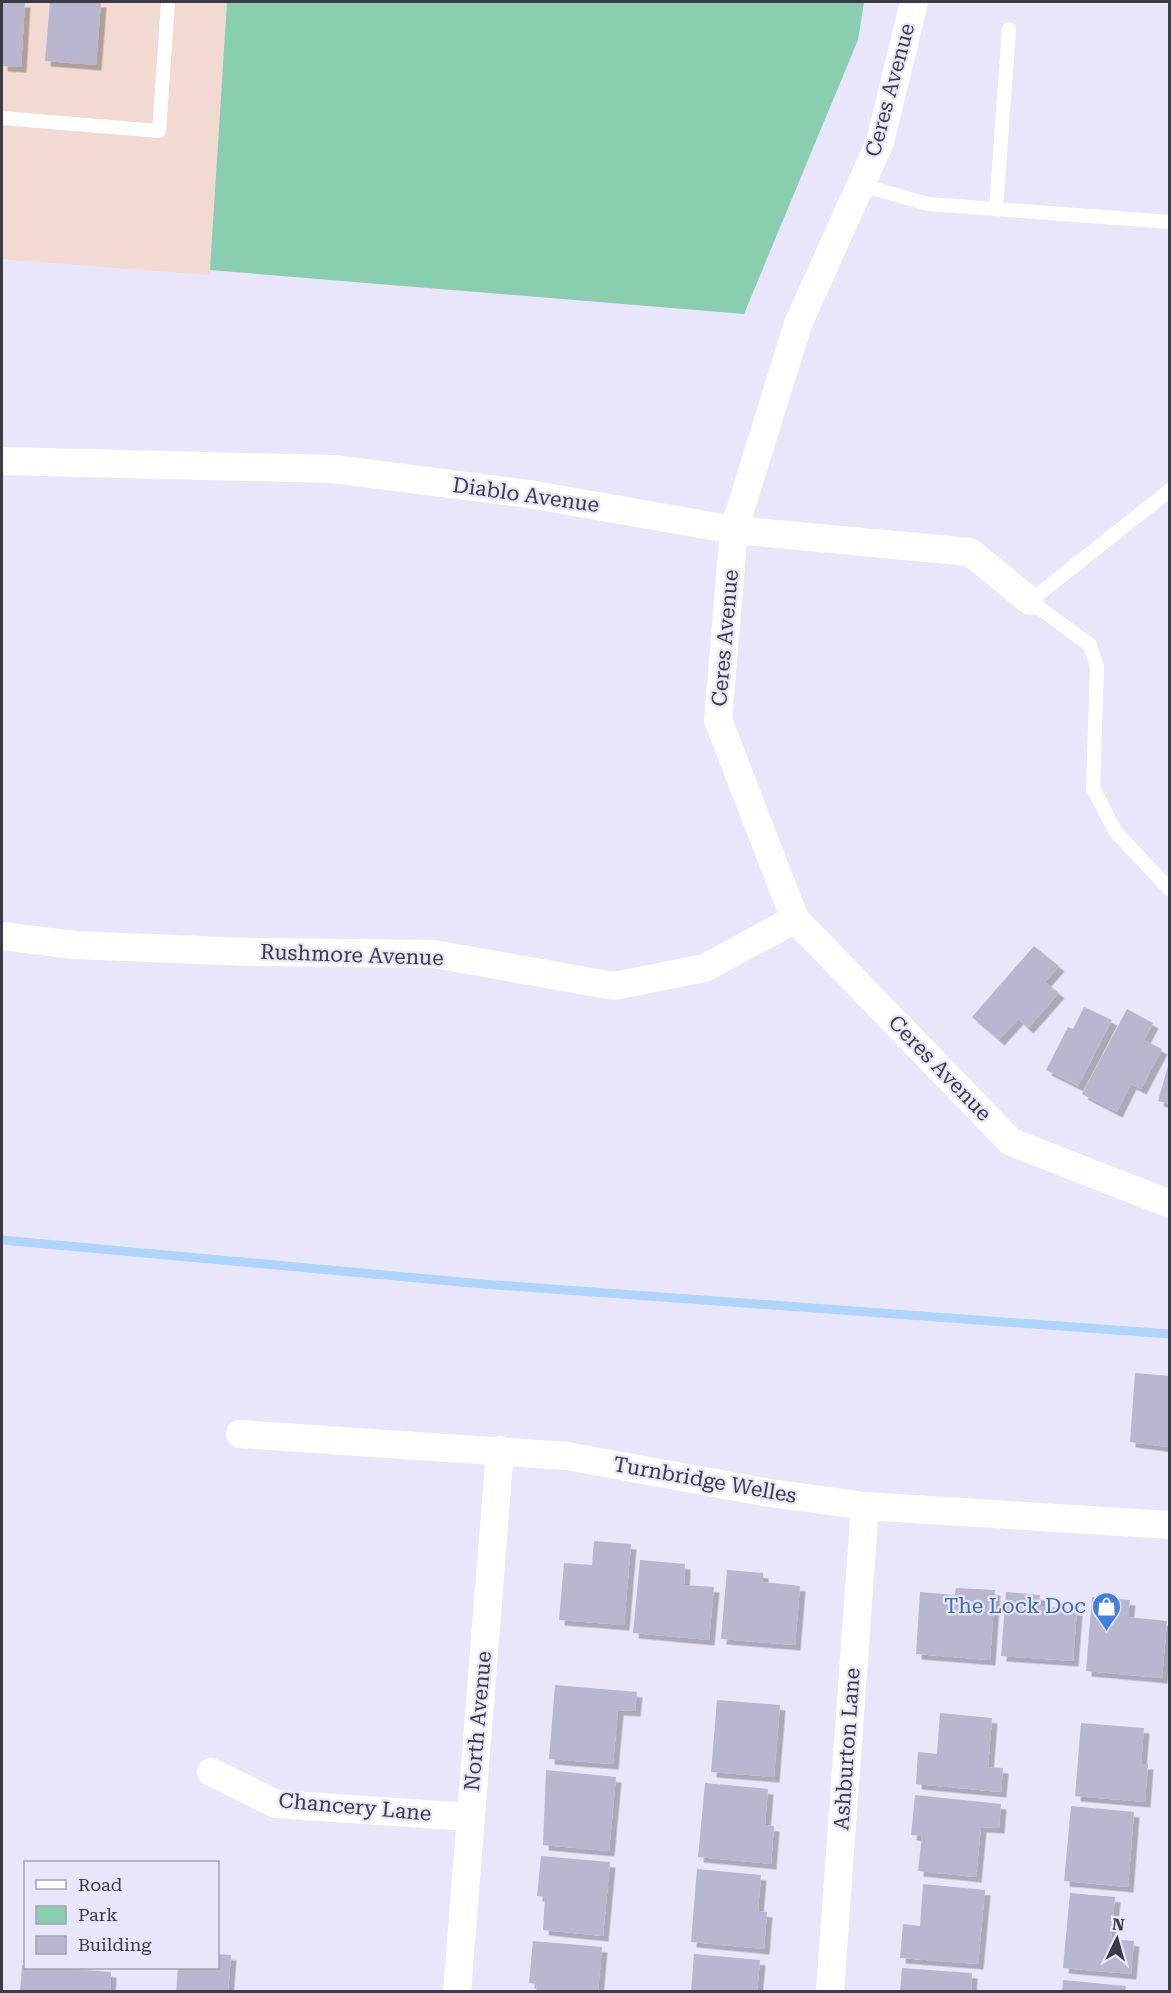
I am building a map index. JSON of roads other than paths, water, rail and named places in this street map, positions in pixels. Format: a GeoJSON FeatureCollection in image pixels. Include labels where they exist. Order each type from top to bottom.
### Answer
{"type":"FeatureCollection","features":[{"type":"Feature","properties":{"kind":"street","name":"Ceres Avenue"},"geometry":{"type":"LineString","coordinates":[[914,2],[880,142],[798,324],[734,530],[718,720],[795,919],[1011,1142],[1170,1204]]}},
{"type":"Feature","properties":{"kind":"street","name":"Diablo Avenue"},"geometry":{"type":"LineString","coordinates":[[2,461],[333,469],[529,494],[734,530],[970,552],[1030,601]]}},
{"type":"Feature","properties":{"kind":"street","name":"Rushmore Avenue"},"geometry":{"type":"LineString","coordinates":[[2,936],[74,945],[226,951],[434,954],[614,986],[705,968],[795,919]]}},
{"type":"Feature","properties":{"kind":"street","name":"Turnbridge Welles"},"geometry":{"type":"LineString","coordinates":[[240,1434],[567,1456],[770,1493],[865,1506],[1170,1525]]}},
{"type":"Feature","properties":{"kind":"street","name":"North Avenue"},"geometry":{"type":"LineString","coordinates":[[458,1992],[500,1450]]}},
{"type":"Feature","properties":{"kind":"street","name":"Ashburton Lane"},"geometry":{"type":"LineString","coordinates":[[830,1992],[865,1506]]}},
{"type":"Feature","properties":{"kind":"street","name":"Chancery Lane"},"geometry":{"type":"LineString","coordinates":[[211,1772],[276,1804],[470,1817]]}},
{"type":"Feature","properties":{"kind":"lane"},"geometry":{"type":"LineString","coordinates":[[2,118],[159,131],[168,2]]}},
{"type":"Feature","properties":{"kind":"lane"},"geometry":{"type":"LineString","coordinates":[[996,209],[1009,29]]}},
{"type":"Feature","properties":{"kind":"lane"},"geometry":{"type":"LineString","coordinates":[[861,185],[928,204],[1170,222]]}},
{"type":"Feature","properties":{"kind":"lane"},"geometry":{"type":"LineString","coordinates":[[1170,490],[1030,601],[1090,645],[1097,667],[1093,788],[1115,831],[1170,890]]}},
{"type":"Feature","properties":{"kind":"waterway"},"geometry":{"type":"LineString","coordinates":[[2,1240],[483,1284],[1170,1334]]}},
{"type":"Feature","properties":{"kind":"place","name":"The Lock Doc"},"geometry":{"type":"Point","coordinates":[1107,1632]}}]}
